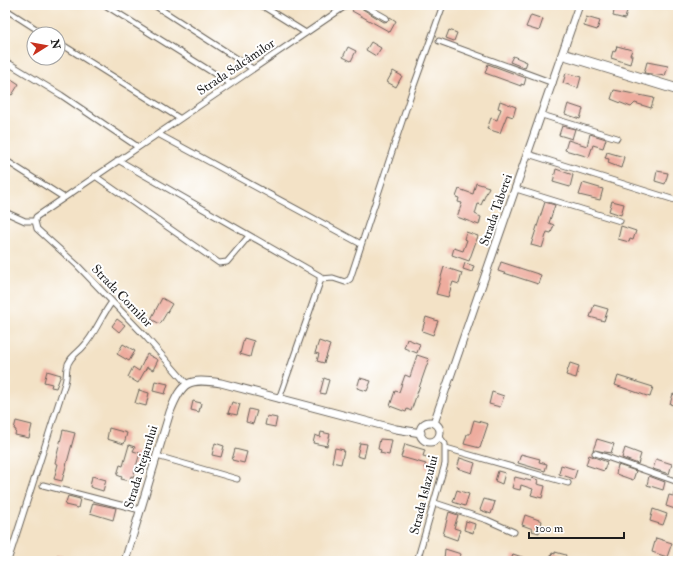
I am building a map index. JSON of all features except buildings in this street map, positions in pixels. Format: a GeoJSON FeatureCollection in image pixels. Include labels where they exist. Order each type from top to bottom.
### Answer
{"type":"FeatureCollection","features":[{"type":"Feature","properties":{"kind":"street"},"geometry":{"type":"LineString","coordinates":[[105,5],[231,84]]}},
{"type":"Feature","properties":{"kind":"street"},"geometry":{"type":"LineString","coordinates":[[154,5],[253,69]]}},
{"type":"Feature","properties":{"kind":"street"},"geometry":{"type":"LineString","coordinates":[[261,5],[306,34]]}},
{"type":"Feature","properties":{"kind":"street","name":"Strada Salcâmilor"},"geometry":{"type":"LineString","coordinates":[[35,221],[40,214],[63,197],[347,5]]}},
{"type":"Feature","properties":{"kind":"street"},"geometry":{"type":"LineString","coordinates":[[363,5],[386,18]]}},
{"type":"Feature","properties":{"kind":"street"},"geometry":{"type":"LineString","coordinates":[[321,279],[328,278],[348,281],[443,5]]}},
{"type":"Feature","properties":{"kind":"street","name":"Strada Taberei"},"geometry":{"type":"LineString","coordinates":[[434,423],[579,5]]}},
{"type":"Feature","properties":{"kind":"street"},"geometry":{"type":"LineString","coordinates":[[5,10],[31,26]]}},
{"type":"Feature","properties":{"kind":"street"},"geometry":{"type":"LineString","coordinates":[[439,41],[553,83]]}},
{"type":"Feature","properties":{"kind":"street"},"geometry":{"type":"LineString","coordinates":[[66,47],[180,118]]}},
{"type":"Feature","properties":{"kind":"street"},"geometry":{"type":"LineString","coordinates":[[562,54],[678,87]]}},
{"type":"Feature","properties":{"kind":"street"},"geometry":{"type":"LineString","coordinates":[[562,54],[678,92]]}},
{"type":"Feature","properties":{"kind":"street"},"geometry":{"type":"LineString","coordinates":[[5,61],[61,95],[138,147]]}},
{"type":"Feature","properties":{"kind":"street"},"geometry":{"type":"LineString","coordinates":[[542,115],[617,138]]}},
{"type":"Feature","properties":{"kind":"street"},"geometry":{"type":"LineString","coordinates":[[158,134],[361,244]]}},
{"type":"Feature","properties":{"kind":"street"},"geometry":{"type":"LineString","coordinates":[[528,154],[678,202]]}},
{"type":"Feature","properties":{"kind":"street"},"geometry":{"type":"LineString","coordinates":[[5,160],[63,197]]}},
{"type":"Feature","properties":{"kind":"street"},"geometry":{"type":"LineString","coordinates":[[118,160],[317,274],[321,279]]}},
{"type":"Feature","properties":{"kind":"street"},"geometry":{"type":"LineString","coordinates":[[95,176],[219,263],[227,262],[249,236]]}},
{"type":"Feature","properties":{"kind":"street"},"geometry":{"type":"LineString","coordinates":[[516,189],[620,221]]}},
{"type":"Feature","properties":{"kind":"street"},"geometry":{"type":"LineString","coordinates":[[5,212],[25,221],[35,221]]}},
{"type":"Feature","properties":{"kind":"street","name":"Strada Cornilor"},"geometry":{"type":"LineString","coordinates":[[35,221],[37,228],[77,265],[146,337],[186,383]]}},
{"type":"Feature","properties":{"kind":"street"},"geometry":{"type":"LineString","coordinates":[[279,398],[321,279]]}},
{"type":"Feature","properties":{"kind":"street"},"geometry":{"type":"LineString","coordinates":[[8,561],[65,383],[68,373],[67,368],[72,357],[88,340],[112,302]]}},
{"type":"Feature","properties":{"kind":"street"},"geometry":{"type":"LineString","coordinates":[[186,383],[208,381],[396,429],[421,433]]}},
{"type":"Feature","properties":{"kind":"street","name":"Strada Stejarului"},"geometry":{"type":"LineString","coordinates":[[125,561],[174,401],[186,383]]}},
{"type":"Feature","properties":{"kind":"street"},"geometry":{"type":"LineString","coordinates":[[428,422],[434,423],[439,428],[439,436],[436,440],[430,441],[423,438],[421,433],[424,425],[428,422]]}},
{"type":"Feature","properties":{"kind":"street","name":"Strada Islazului"},"geometry":{"type":"LineString","coordinates":[[417,561],[446,464],[446,448],[439,436]]}},
{"type":"Feature","properties":{"kind":"street"},"geometry":{"type":"LineString","coordinates":[[446,448],[568,483]]}},
{"type":"Feature","properties":{"kind":"street"},"geometry":{"type":"LineString","coordinates":[[595,453],[678,482]]}},
{"type":"Feature","properties":{"kind":"street"},"geometry":{"type":"LineString","coordinates":[[157,456],[237,479]]}},
{"type":"Feature","properties":{"kind":"street"},"geometry":{"type":"LineString","coordinates":[[43,485],[140,510]]}},
{"type":"Feature","properties":{"kind":"street"},"geometry":{"type":"LineString","coordinates":[[435,503],[487,520],[514,532]]}}]}
